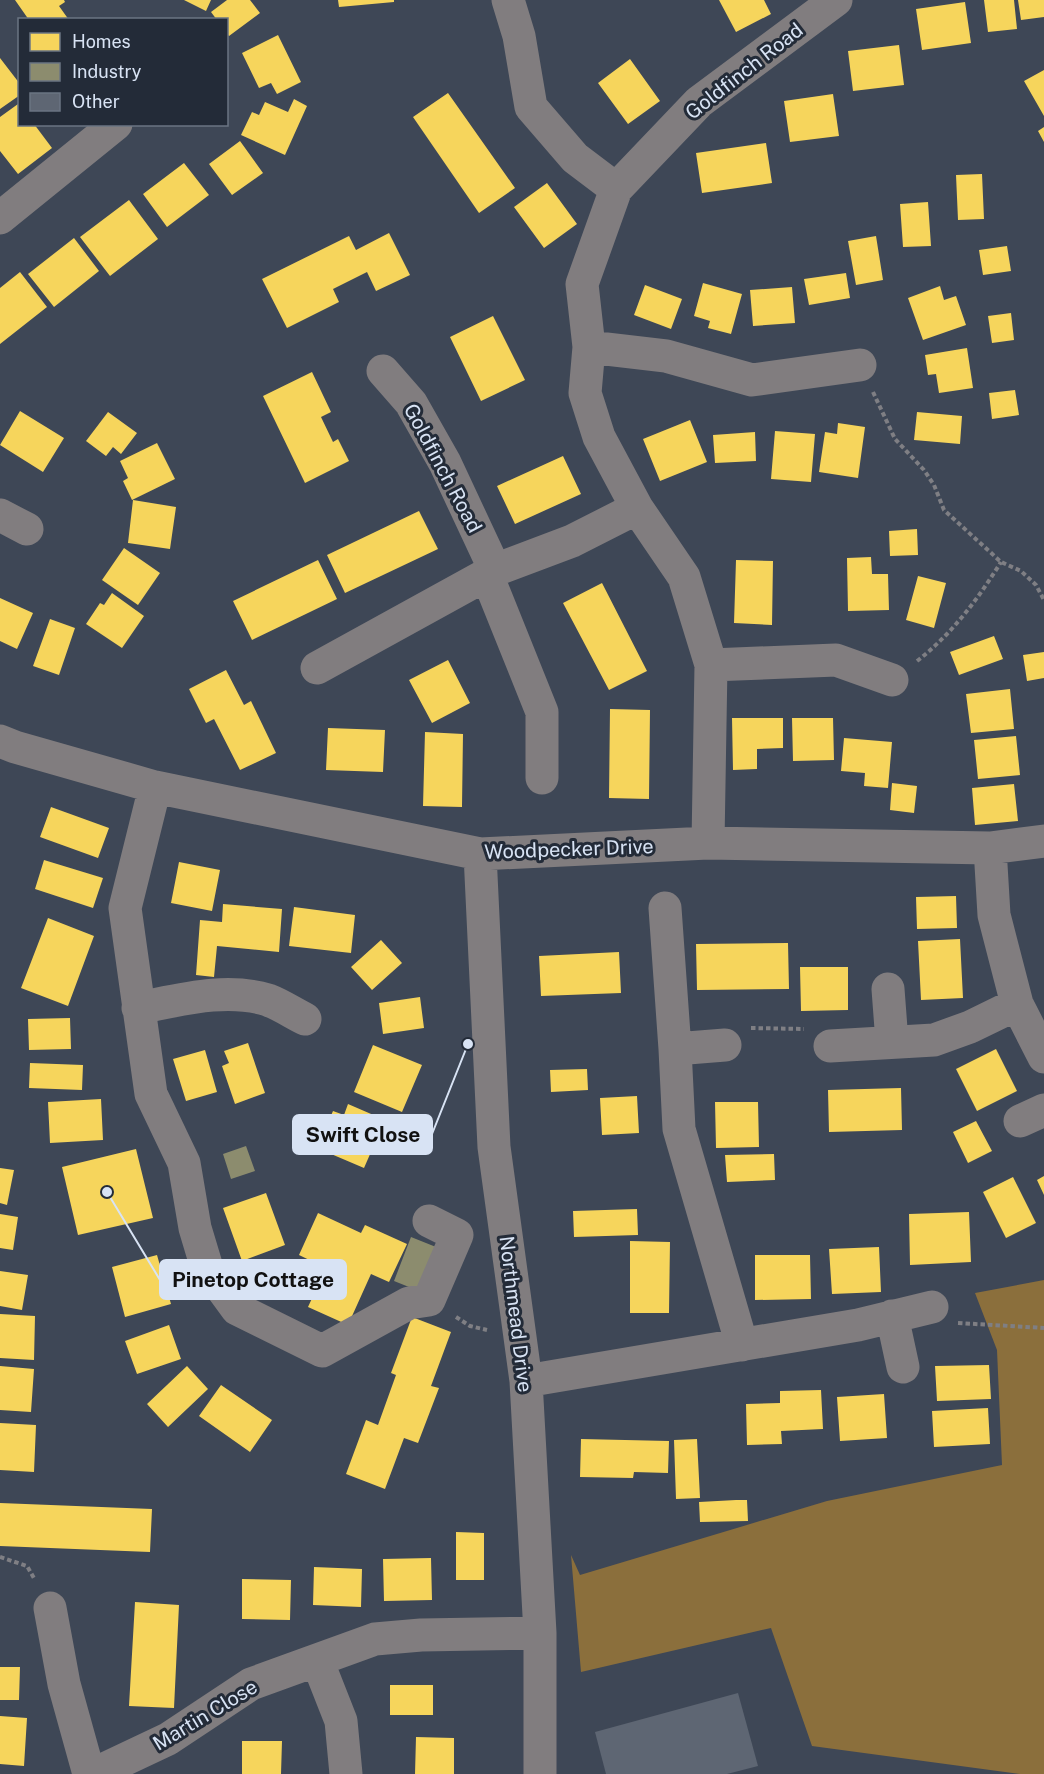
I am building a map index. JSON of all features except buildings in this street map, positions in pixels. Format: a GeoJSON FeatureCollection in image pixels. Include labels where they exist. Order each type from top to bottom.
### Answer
{"type":"FeatureCollection","features":[{"type":"Feature","properties":{"kind":"street"},"geometry":{"type":"LineString","coordinates":[[508,0],[519,36],[531,107],[575,158],[616,189]]}},
{"type":"Feature","properties":{"kind":"street","name":"Goldfinch Road"},"geometry":{"type":"LineString","coordinates":[[708,843],[711,665],[684,577],[637,508],[599,437],[585,393],[588,347],[582,284],[616,189],[699,102],[784,40],[828,2]]}},
{"type":"Feature","properties":{"kind":"street"},"geometry":{"type":"LineString","coordinates":[[0,218],[114,126]]}},
{"type":"Feature","properties":{"kind":"street"},"geometry":{"type":"LineString","coordinates":[[588,347],[666,356],[752,380],[860,365]]}},
{"type":"Feature","properties":{"kind":"street","name":"Goldfinch Road"},"geometry":{"type":"LineString","coordinates":[[383,371],[411,403],[445,464],[491,572],[542,712],[542,778]]}},
{"type":"Feature","properties":{"kind":"street"},"geometry":{"type":"LineString","coordinates":[[317,668],[491,572],[572,541],[637,508]]}},
{"type":"Feature","properties":{"kind":"street"},"geometry":{"type":"LineString","coordinates":[[711,665],[836,660],[892,680]]}},
{"type":"Feature","properties":{"kind":"street","name":"Woodpecker Drive"},"geometry":{"type":"LineString","coordinates":[[0,741],[155,787],[480,854],[708,843],[990,848],[1044,841]]}},
{"type":"Feature","properties":{"kind":"street"},"geometry":{"type":"LineString","coordinates":[[155,787],[125,908],[151,1094],[184,1163],[195,1228],[207,1268],[237,1309],[322,1351],[409,1303],[429,1300],[457,1235],[429,1221]]}},
{"type":"Feature","properties":{"kind":"street"},"geometry":{"type":"LineString","coordinates":[[990,848],[994,915],[1017,1004],[1044,1057]]}},
{"type":"Feature","properties":{"kind":"street","name":"Northmead Drive"},"geometry":{"type":"LineString","coordinates":[[480,854],[495,1147],[526,1381],[540,1633],[540,1774]]}},
{"type":"Feature","properties":{"kind":"street"},"geometry":{"type":"LineString","coordinates":[[665,908],[679,1129],[742,1345]]}},
{"type":"Feature","properties":{"kind":"street"},"geometry":{"type":"LineString","coordinates":[[888,989],[892,1042]]}},
{"type":"Feature","properties":{"kind":"street"},"geometry":{"type":"LineString","coordinates":[[138,1008],[202,996],[236,995],[268,1000],[305,1019]]}},
{"type":"Feature","properties":{"kind":"street"},"geometry":{"type":"LineString","coordinates":[[830,1046],[934,1040],[969,1027],[1017,1004]]}},
{"type":"Feature","properties":{"kind":"street"},"geometry":{"type":"LineString","coordinates":[[675,1049],[725,1045]]}},
{"type":"Feature","properties":{"kind":"street"},"geometry":{"type":"LineString","coordinates":[[526,1381],[858,1325],[932,1307]]}},
{"type":"Feature","properties":{"kind":"street"},"geometry":{"type":"LineString","coordinates":[[892,1316],[903,1367]]}},
{"type":"Feature","properties":{"kind":"street"},"geometry":{"type":"LineString","coordinates":[[50,1608],[64,1684],[89,1774]]}},
{"type":"Feature","properties":{"kind":"street","name":"Martin Close"},"geometry":{"type":"LineString","coordinates":[[94,1774],[168,1739],[251,1684],[375,1639],[421,1635],[540,1633]]}},
{"type":"Feature","properties":{"kind":"street"},"geometry":{"type":"LineString","coordinates":[[317,1660],[341,1721],[346,1774]]}},
{"type":"Feature","properties":{"kind":"path"},"geometry":{"type":"LineString","coordinates":[[860,365],[895,439],[924,470],[934,485],[944,510],[1001,562],[1021,571],[1036,585],[1044,600]]}},
{"type":"Feature","properties":{"kind":"path"},"geometry":{"type":"LineString","coordinates":[[892,680],[922,657],[959,621],[981,595],[1001,562]]}},
{"type":"Feature","properties":{"kind":"path"},"geometry":{"type":"LineString","coordinates":[[725,1045],[736,1028],[811,1029],[830,1046]]}},
{"type":"Feature","properties":{"kind":"path"},"geometry":{"type":"LineString","coordinates":[[429,1300],[470,1326],[520,1338]]}},
{"type":"Feature","properties":{"kind":"path"},"geometry":{"type":"LineString","coordinates":[[932,1307],[947,1323],[1044,1328]]}},
{"type":"Feature","properties":{"kind":"path"},"geometry":{"type":"LineString","coordinates":[[0,1557],[27,1566],[50,1608]]}},
{"type":"Feature","properties":{"kind":"shaded area"},"geometry":{"type":"Polygon","coordinates":[[[1044,1280],[1044,1774],[1020,1774],[812,1746],[771,1628],[581,1672],[571,1555],[580,1575],[827,1501],[1002,1465],[997,1350],[975,1293],[1044,1280]]]}},
{"type":"Feature","properties":{"kind":"place","name":"Swift Close"},"geometry":{"type":"Point","coordinates":[468,1044]}},
{"type":"Feature","properties":{"kind":"place","name":"Pinetop Cottage"},"geometry":{"type":"Point","coordinates":[107,1192]}}]}
